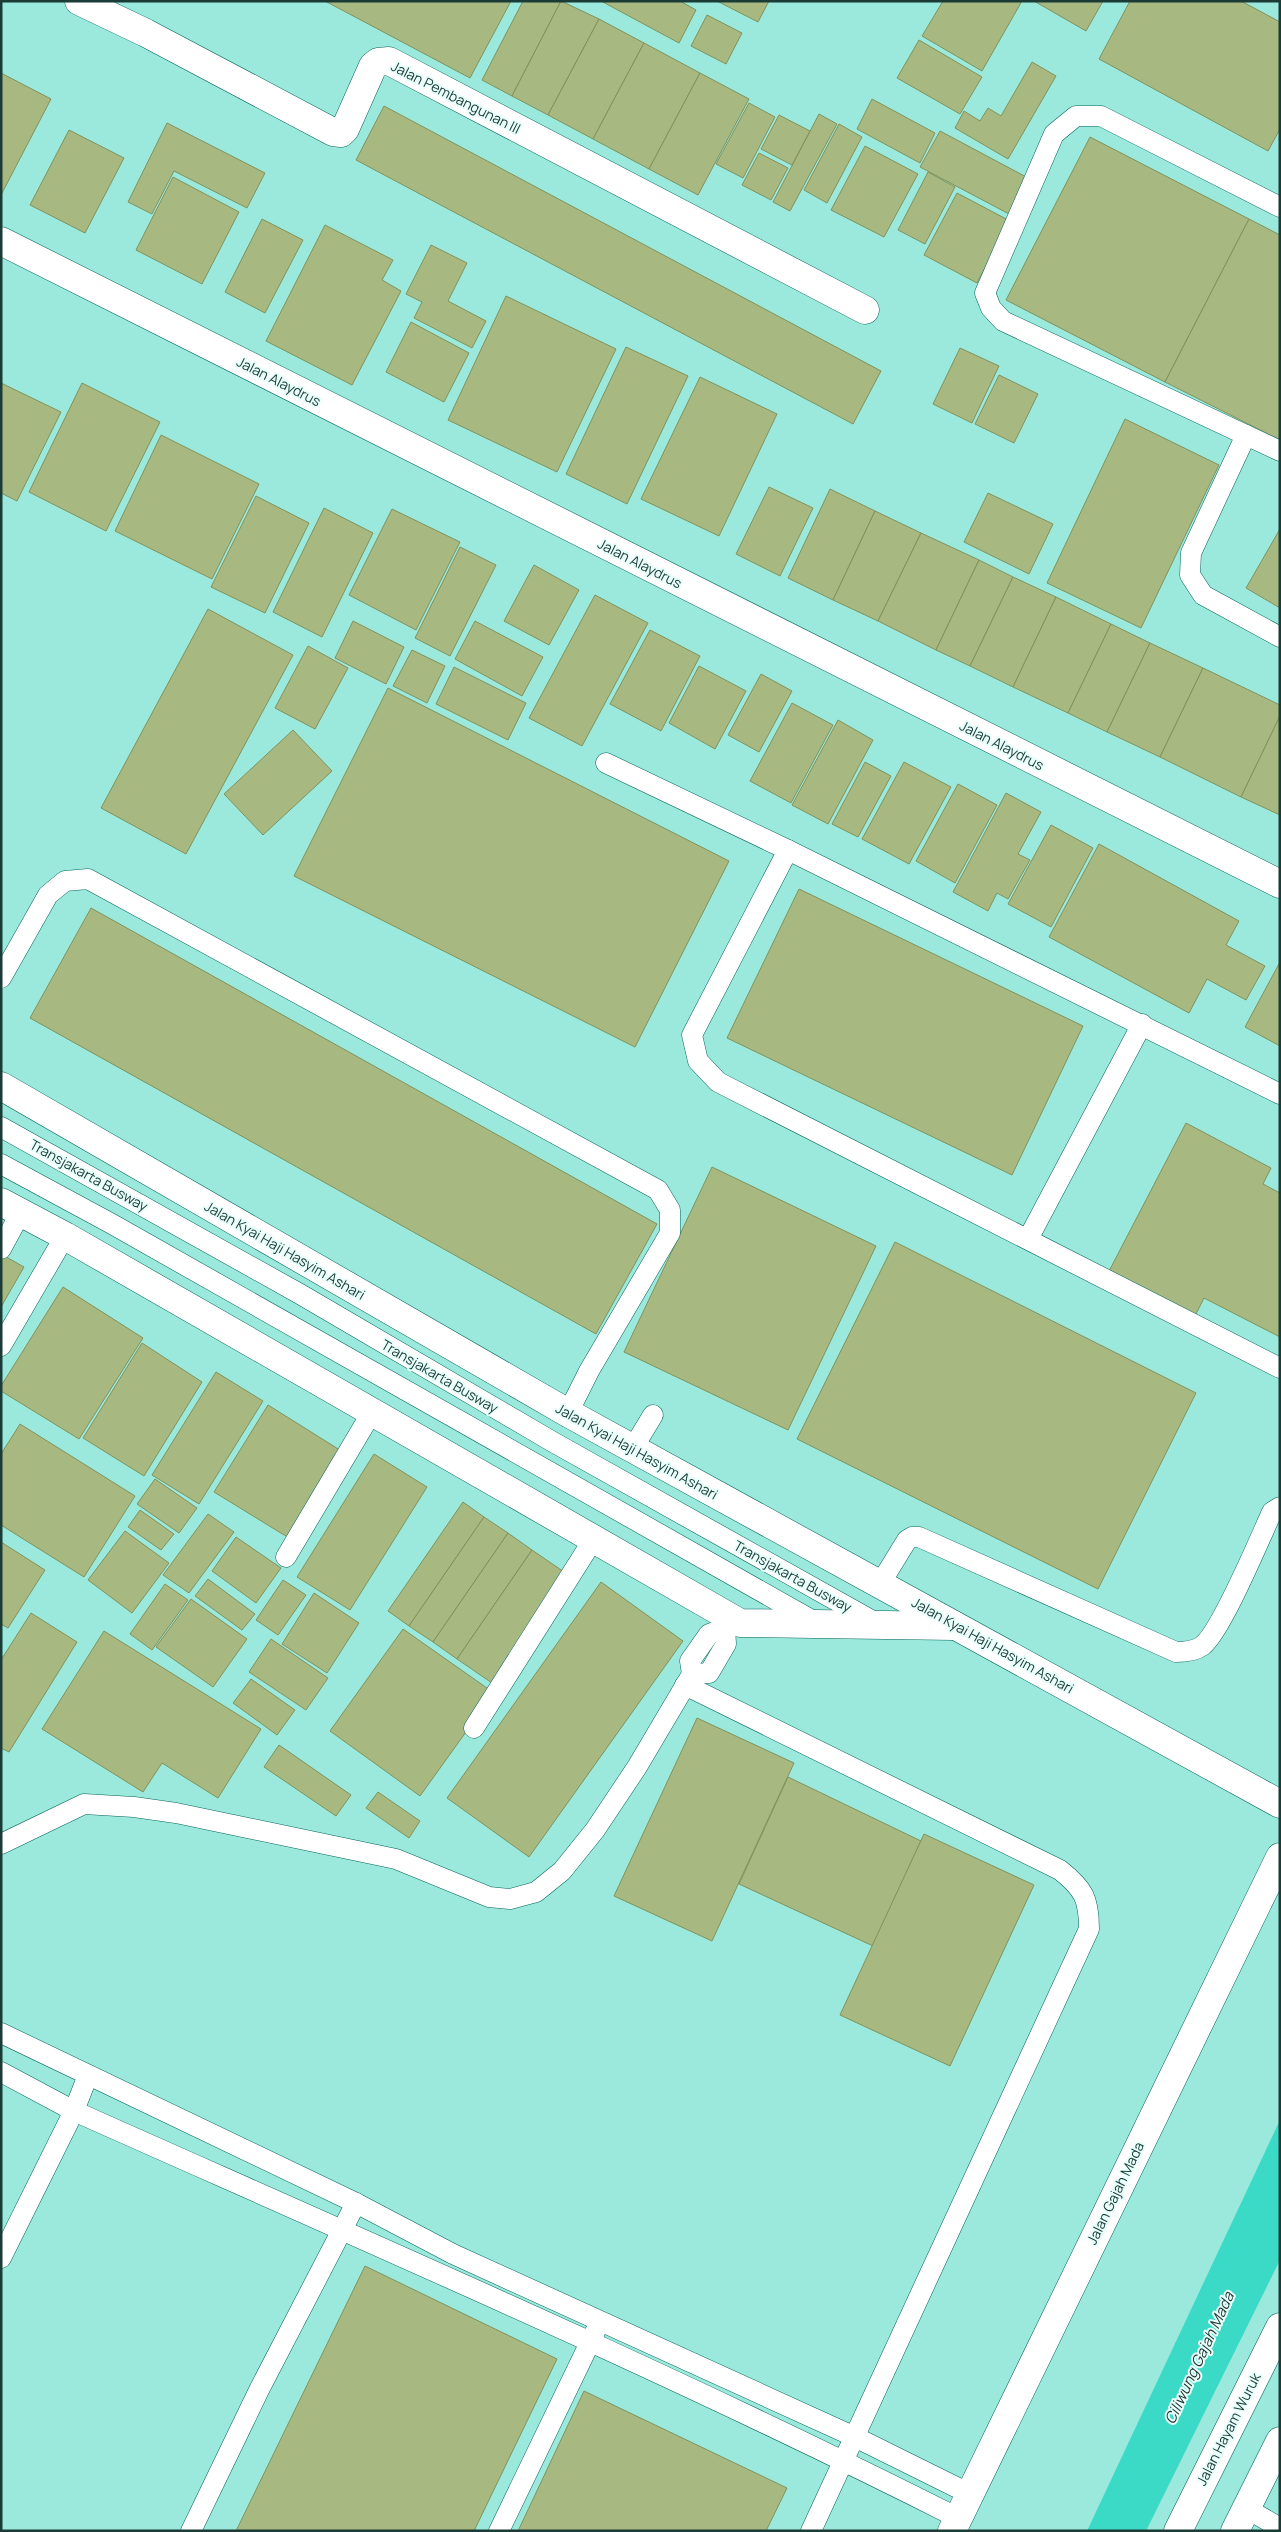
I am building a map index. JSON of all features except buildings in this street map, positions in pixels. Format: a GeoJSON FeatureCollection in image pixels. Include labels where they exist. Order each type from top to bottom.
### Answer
{"type":"FeatureCollection","features":[{"type":"Feature","properties":{"kind":"main road","name":"Jalan Pembangunan III"},"geometry":{"type":"LineString","coordinates":[[79,1],[333,132],[341,133],[345,129],[373,66],[378,62],[389,61],[865,310]]}},
{"type":"Feature","properties":{"kind":"main road","name":"Jalan Alaydrus"},"geometry":{"type":"LineString","coordinates":[[1,241],[1280,884]]}},
{"type":"Feature","properties":{"kind":"main road","name":"Jalan Kyai Haji Hasyim Ashari"},"geometry":{"type":"LineString","coordinates":[[1,1086],[568,1413],[1280,1804]]}},
{"type":"Feature","properties":{"kind":"main road"},"geometry":{"type":"LineString","coordinates":[[11,1207],[372,1412],[732,1623],[958,1626]]}},
{"type":"Feature","properties":{"kind":"main road","name":"Jalan Gajah Mada"},"geometry":{"type":"LineString","coordinates":[[960,2514],[1280,1856]]}},
{"type":"Feature","properties":{"kind":"main road","name":"Jalan Hayam Wuruk"},"geometry":{"type":"LineString","coordinates":[[1178,2531],[1280,2327]]}},
{"type":"Feature","properties":{"kind":"main road"},"geometry":{"type":"LineString","coordinates":[[1241,2519],[1280,2441]]}},
{"type":"Feature","properties":{"kind":"lane"},"geometry":{"type":"LineString","coordinates":[[1280,207],[1101,116],[1076,116],[1054,134],[985,293],[991,308],[1003,320],[1280,451]]}},
{"type":"Feature","properties":{"kind":"lane"},"geometry":{"type":"LineString","coordinates":[[1246,435],[1191,554],[1190,575],[1203,596],[1280,637]]}},
{"type":"Feature","properties":{"kind":"lane"},"geometry":{"type":"LineString","coordinates":[[606,763],[788,850],[1280,1094]]}},
{"type":"Feature","properties":{"kind":"lane"},"geometry":{"type":"LineString","coordinates":[[788,850],[692,1035],[698,1061],[718,1082],[1280,1368]]}},
{"type":"Feature","properties":{"kind":"lane"},"geometry":{"type":"LineString","coordinates":[[1,978],[48,895],[65,882],[88,879],[658,1190],[670,1210],[670,1233],[589,1371],[568,1413]]}},
{"type":"Feature","properties":{"kind":"lane"},"geometry":{"type":"LineString","coordinates":[[1028,1239],[1142,1024]]}},
{"type":"Feature","properties":{"kind":"lane","name":"Transjakarta Busway"},"geometry":{"type":"LineString","coordinates":[[1,1127],[300,1294],[553,1442],[880,1624]]}},
{"type":"Feature","properties":{"kind":"lane"},"geometry":{"type":"LineString","coordinates":[[1,1164],[112,1224],[817,1623]]}},
{"type":"Feature","properties":{"kind":"lane"},"geometry":{"type":"LineString","coordinates":[[1,1249],[11,1207]]}},
{"type":"Feature","properties":{"kind":"lane"},"geometry":{"type":"LineString","coordinates":[[1,1346],[65,1236]]}},
{"type":"Feature","properties":{"kind":"lane"},"geometry":{"type":"LineString","coordinates":[[286,1557],[372,1412]]}},
{"type":"Feature","properties":{"kind":"lane"},"geometry":{"type":"LineString","coordinates":[[633,1448],[653,1415]]}},
{"type":"Feature","properties":{"kind":"lane"},"geometry":{"type":"LineString","coordinates":[[880,1584],[907,1540],[912,1537],[919,1537],[1176,1652],[1189,1651],[1203,1645],[1218,1625],[1272,1512],[1280,1507]]}},
{"type":"Feature","properties":{"kind":"lane"},"geometry":{"type":"LineString","coordinates":[[474,1728],[593,1540]]}},
{"type":"Feature","properties":{"kind":"lane"},"geometry":{"type":"LineString","coordinates":[[1,1844],[84,1804],[134,1807],[176,1813],[396,1859],[489,1897],[510,1900],[536,1892],[562,1871],[594,1830],[637,1767],[688,1679],[690,1661],[709,1634],[732,1623]]}},
{"type":"Feature","properties":{"kind":"lane"},"geometry":{"type":"LineString","coordinates":[[688,1679],[1060,1870],[1083,1891],[1089,1907],[1089,1930],[811,2531]]}},
{"type":"Feature","properties":{"kind":"lane"},"geometry":{"type":"LineString","coordinates":[[1,2033],[356,2203],[453,2254],[855,2437],[960,2514]]}},
{"type":"Feature","properties":{"kind":"lane"},"geometry":{"type":"LineString","coordinates":[[1,2072],[74,2111],[590,2343],[960,2514]]}},
{"type":"Feature","properties":{"kind":"lane"},"geometry":{"type":"LineString","coordinates":[[1,2258],[74,2111],[88,2075]]}},
{"type":"Feature","properties":{"kind":"lane"},"geometry":{"type":"LineString","coordinates":[[191,2531],[259,2390],[356,2203]]}},
{"type":"Feature","properties":{"kind":"lane"},"geometry":{"type":"LineString","coordinates":[[498,2531],[600,2321]]}},
{"type":"Feature","properties":{"kind":"lane"},"geometry":{"type":"LineString","coordinates":[[1241,2519],[1280,2528]]}},
{"type":"Feature","properties":{"kind":"water","name":"Ciliwung Gajah Mada"},"geometry":{"type":"Polygon","coordinates":[[[1280,2120],[1280,2260],[1146,2531],[1087,2531],[1280,2120]]]}}]}
